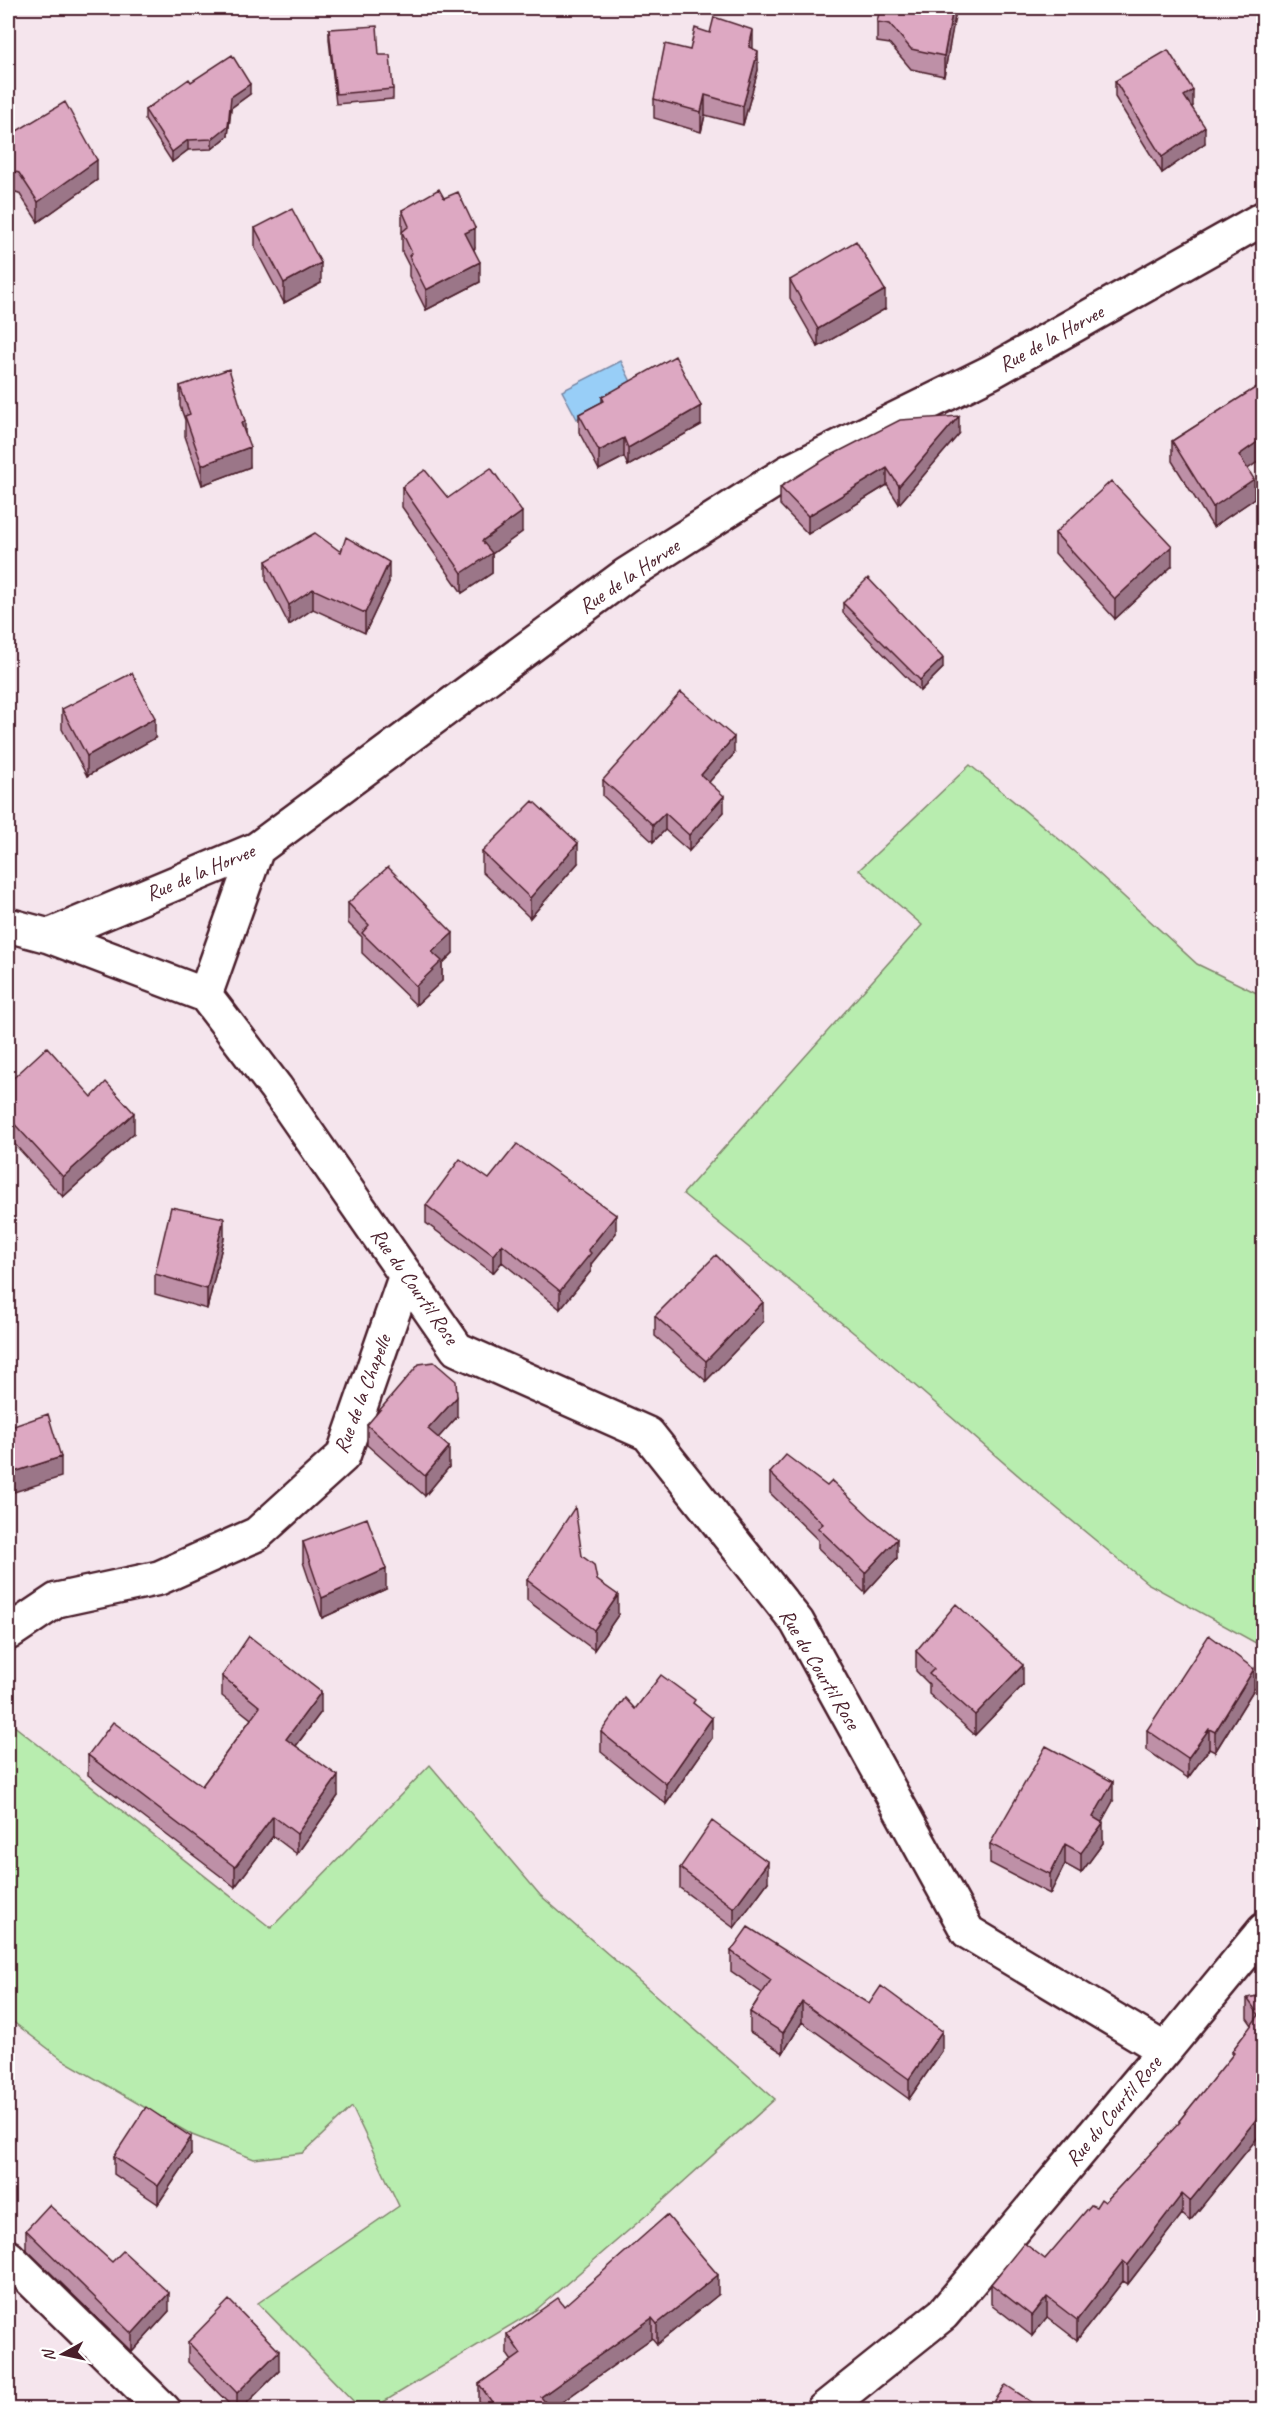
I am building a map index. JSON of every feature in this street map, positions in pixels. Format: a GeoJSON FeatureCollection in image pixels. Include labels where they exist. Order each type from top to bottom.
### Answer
{"type":"FeatureCollection","features":[{"type":"Feature","properties":{"kind":"street","name":"Rue de la Horvee"},"geometry":{"type":"LineString","coordinates":[[49,936],[257,849],[626,575],[788,472],[991,372],[1263,218]]}},
{"type":"Feature","properties":{"kind":"street"},"geometry":{"type":"LineString","coordinates":[[8,925],[49,936],[205,995],[257,849]]}},
{"type":"Feature","properties":{"kind":"street","name":"Rue du Courtil Rose"},"geometry":{"type":"LineString","coordinates":[[205,995],[276,1088],[457,1349],[648,1434],[797,1622],[968,1932],[1165,2050],[943,2314],[823,2409]]}},
{"type":"Feature","properties":{"kind":"street","name":"Rue de la Chapelle"},"geometry":{"type":"LineString","coordinates":[[8,1634],[57,1600],[159,1578],[257,1534],[343,1456],[406,1275]]}},
{"type":"Feature","properties":{"kind":"street"},"geometry":{"type":"LineString","coordinates":[[1165,2050],[1263,1930]]}},
{"type":"Feature","properties":{"kind":"street"},"geometry":{"type":"LineString","coordinates":[[8,2257],[164,2409]]}},
{"type":"Feature","properties":{"kind":"green space"},"geometry":{"type":"Polygon","coordinates":[[[970,765],[1084,860],[1197,964],[1263,996],[1263,1647],[1147,1583],[1042,1496],[865,1342],[683,1194],[922,925],[859,870],[970,765]]]}},
{"type":"Feature","properties":{"kind":"green space"},"geometry":{"type":"Polygon","coordinates":[[[8,1721],[271,1928],[430,1765],[540,1895],[775,2099],[650,2212],[536,2310],[372,2409],[361,2409],[258,2303],[399,2206],[352,2107],[303,2153],[254,2159],[192,2135],[63,2060],[8,2018],[8,1721]]]}},
{"type":"Feature","properties":{"kind":"water"},"geometry":{"type":"Polygon","coordinates":[[[621,361],[634,388],[577,419],[562,391],[621,361]]]}},
{"type":"Feature","properties":{"kind":"building"},"geometry":{"type":"Polygon","coordinates":[[[880,8],[953,8],[944,56],[911,49],[890,24],[877,22],[880,8]]]}},
{"type":"Feature","properties":{"kind":"building"},"geometry":{"type":"Polygon","coordinates":[[[714,17],[753,30],[749,47],[758,51],[743,106],[705,95],[701,112],[654,99],[665,44],[690,50],[695,28],[710,33],[714,17]]]}},
{"type":"Feature","properties":{"kind":"building"},"geometry":{"type":"Polygon","coordinates":[[[377,26],[379,55],[390,55],[393,89],[336,94],[329,29],[377,26]]]}},
{"type":"Feature","properties":{"kind":"building"},"geometry":{"type":"Polygon","coordinates":[[[1168,50],[1193,90],[1184,96],[1205,127],[1162,157],[1115,81],[1168,50]]]}},
{"type":"Feature","properties":{"kind":"building"},"geometry":{"type":"Polygon","coordinates":[[[232,55],[250,84],[231,97],[228,126],[212,139],[188,140],[172,152],[145,110],[189,79],[191,82],[232,55]]]}},
{"type":"Feature","properties":{"kind":"building"},"geometry":{"type":"Polygon","coordinates":[[[65,102],[97,160],[38,202],[19,173],[8,170],[8,129],[17,131],[65,102]]]}},
{"type":"Feature","properties":{"kind":"building"},"geometry":{"type":"Polygon","coordinates":[[[439,189],[444,198],[458,192],[475,228],[465,233],[480,262],[426,290],[409,256],[412,253],[402,232],[409,226],[402,210],[439,189]]]}},
{"type":"Feature","properties":{"kind":"building"},"geometry":{"type":"Polygon","coordinates":[[[292,209],[321,263],[284,283],[255,228],[292,209]]]}},
{"type":"Feature","properties":{"kind":"building"},"geometry":{"type":"Polygon","coordinates":[[[856,241],[885,290],[818,329],[790,280],[856,241]]]}},
{"type":"Feature","properties":{"kind":"building"},"geometry":{"type":"Polygon","coordinates":[[[675,356],[701,406],[628,448],[624,438],[599,451],[579,414],[604,401],[602,397],[675,356]]]}},
{"type":"Feature","properties":{"kind":"building"},"geometry":{"type":"Polygon","coordinates":[[[229,369],[245,421],[241,423],[250,447],[202,465],[185,416],[190,414],[180,386],[229,369]]]}},
{"type":"Feature","properties":{"kind":"building"},"geometry":{"type":"Polygon","coordinates":[[[1263,383],[1263,438],[1239,455],[1254,479],[1213,507],[1172,441],[1263,383]]]}},
{"type":"Feature","properties":{"kind":"building"},"geometry":{"type":"Polygon","coordinates":[[[959,416],[899,486],[887,468],[808,516],[780,487],[828,457],[900,420],[959,416]]]}},
{"type":"Feature","properties":{"kind":"building"},"geometry":{"type":"Polygon","coordinates":[[[491,468],[522,512],[482,541],[492,553],[462,573],[402,487],[425,470],[448,498],[491,468]]]}},
{"type":"Feature","properties":{"kind":"building"},"geometry":{"type":"Polygon","coordinates":[[[1111,481],[1172,546],[1115,599],[1055,533],[1111,481]]]}},
{"type":"Feature","properties":{"kind":"building"},"geometry":{"type":"Polygon","coordinates":[[[315,533],[341,552],[346,537],[389,562],[365,613],[313,589],[289,605],[266,561],[315,533]]]}},
{"type":"Feature","properties":{"kind":"building"},"geometry":{"type":"Polygon","coordinates":[[[868,578],[943,658],[920,680],[843,603],[868,578]]]}},
{"type":"Feature","properties":{"kind":"building"},"geometry":{"type":"Polygon","coordinates":[[[132,673],[155,718],[87,756],[62,709],[132,673]]]}},
{"type":"Feature","properties":{"kind":"building"},"geometry":{"type":"Polygon","coordinates":[[[681,692],[734,737],[701,775],[724,796],[689,835],[665,813],[653,825],[603,780],[681,692]]]}},
{"type":"Feature","properties":{"kind":"building"},"geometry":{"type":"Polygon","coordinates":[[[533,801],[578,843],[530,898],[482,852],[533,801]]]}},
{"type":"Feature","properties":{"kind":"building"},"geometry":{"type":"Polygon","coordinates":[[[388,867],[453,933],[432,952],[442,961],[416,986],[362,933],[369,925],[348,903],[388,867]]]}},
{"type":"Feature","properties":{"kind":"building"},"geometry":{"type":"Polygon","coordinates":[[[47,1047],[92,1097],[106,1082],[134,1113],[63,1177],[8,1117],[8,1083],[47,1047]]]}},
{"type":"Feature","properties":{"kind":"building"},"geometry":{"type":"Polygon","coordinates":[[[517,1144],[616,1215],[588,1250],[591,1253],[560,1291],[502,1244],[493,1255],[426,1205],[460,1159],[489,1179],[517,1144]]]}},
{"type":"Feature","properties":{"kind":"building"},"geometry":{"type":"Polygon","coordinates":[[[171,1207],[224,1218],[207,1289],[155,1274],[171,1207]]]}},
{"type":"Feature","properties":{"kind":"building"},"geometry":{"type":"Polygon","coordinates":[[[716,1255],[763,1302],[706,1361],[655,1316],[716,1255]]]}},
{"type":"Feature","properties":{"kind":"building"},"geometry":{"type":"Polygon","coordinates":[[[434,1362],[456,1381],[457,1397],[428,1429],[449,1447],[425,1476],[367,1425],[419,1364],[434,1362]]]}},
{"type":"Feature","properties":{"kind":"building"},"geometry":{"type":"Polygon","coordinates":[[[48,1414],[61,1457],[8,1474],[8,1428],[48,1414]]]}},
{"type":"Feature","properties":{"kind":"building"},"geometry":{"type":"Polygon","coordinates":[[[786,1455],[827,1486],[832,1481],[897,1539],[865,1573],[818,1528],[823,1524],[770,1473],[786,1455]]]}},
{"type":"Feature","properties":{"kind":"building"},"geometry":{"type":"Polygon","coordinates":[[[575,1507],[582,1556],[594,1565],[597,1580],[618,1595],[594,1630],[527,1580],[575,1507]]]}},
{"type":"Feature","properties":{"kind":"building"},"geometry":{"type":"Polygon","coordinates":[[[367,1518],[386,1569],[322,1598],[303,1542],[367,1518]]]}},
{"type":"Feature","properties":{"kind":"building"},"geometry":{"type":"Polygon","coordinates":[[[956,1604],[1023,1665],[975,1715],[929,1674],[934,1669],[916,1651],[956,1604]]]}},
{"type":"Feature","properties":{"kind":"building"},"geometry":{"type":"Polygon","coordinates":[[[1209,1635],[1254,1669],[1215,1732],[1209,1729],[1188,1758],[1147,1730],[1209,1635]]]}},
{"type":"Feature","properties":{"kind":"building"},"geometry":{"type":"Polygon","coordinates":[[[249,1636],[321,1692],[286,1739],[338,1776],[297,1834],[273,1816],[235,1867],[88,1755],[113,1722],[202,1786],[260,1707],[222,1676],[249,1636]]]}},
{"type":"Feature","properties":{"kind":"building"},"geometry":{"type":"Polygon","coordinates":[[[661,1675],[695,1700],[693,1703],[712,1718],[666,1784],[601,1732],[625,1698],[635,1709],[661,1675]]]}},
{"type":"Feature","properties":{"kind":"building"},"geometry":{"type":"Polygon","coordinates":[[[1046,1746],[1113,1782],[1093,1817],[1103,1823],[1081,1853],[1065,1844],[1050,1874],[990,1844],[1046,1746]]]}},
{"type":"Feature","properties":{"kind":"building"},"geometry":{"type":"Polygon","coordinates":[[[712,1821],[768,1862],[734,1908],[680,1868],[712,1821]]]}},
{"type":"Feature","properties":{"kind":"building"},"geometry":{"type":"Polygon","coordinates":[[[748,1927],[869,2004],[881,1986],[942,2031],[909,2079],[802,2002],[783,2033],[750,2012],[771,1980],[731,1951],[748,1927]]]}},
{"type":"Feature","properties":{"kind":"building"},"geometry":{"type":"Polygon","coordinates":[[[1263,1995],[1263,2111],[1190,2201],[1182,2194],[1128,2265],[1123,2261],[1077,2320],[1047,2297],[1032,2316],[991,2284],[1024,2243],[1045,2259],[1091,2205],[1096,2207],[1101,2199],[1105,2202],[1180,2122],[1234,2053],[1232,2051],[1259,2015],[1247,1998],[1263,1995]]]}},
{"type":"Feature","properties":{"kind":"building"},"geometry":{"type":"Polygon","coordinates":[[[146,2107],[191,2137],[158,2186],[114,2156],[146,2107]]]}},
{"type":"Feature","properties":{"kind":"building"},"geometry":{"type":"Polygon","coordinates":[[[49,2205],[112,2262],[123,2251],[169,2293],[132,2334],[26,2230],[49,2205]]]}},
{"type":"Feature","properties":{"kind":"building"},"geometry":{"type":"Polygon","coordinates":[[[667,2215],[718,2275],[657,2324],[652,2318],[541,2397],[549,2407],[546,2409],[497,2409],[479,2384],[521,2354],[507,2334],[558,2298],[564,2306],[667,2215]]]}},
{"type":"Feature","properties":{"kind":"building"},"geometry":{"type":"Polygon","coordinates":[[[229,2300],[279,2351],[237,2393],[188,2342],[229,2300]]]}},
{"type":"Feature","properties":{"kind":"building"},"geometry":{"type":"Polygon","coordinates":[[[1006,2385],[1042,2409],[989,2409],[1006,2385]]]}}]}
